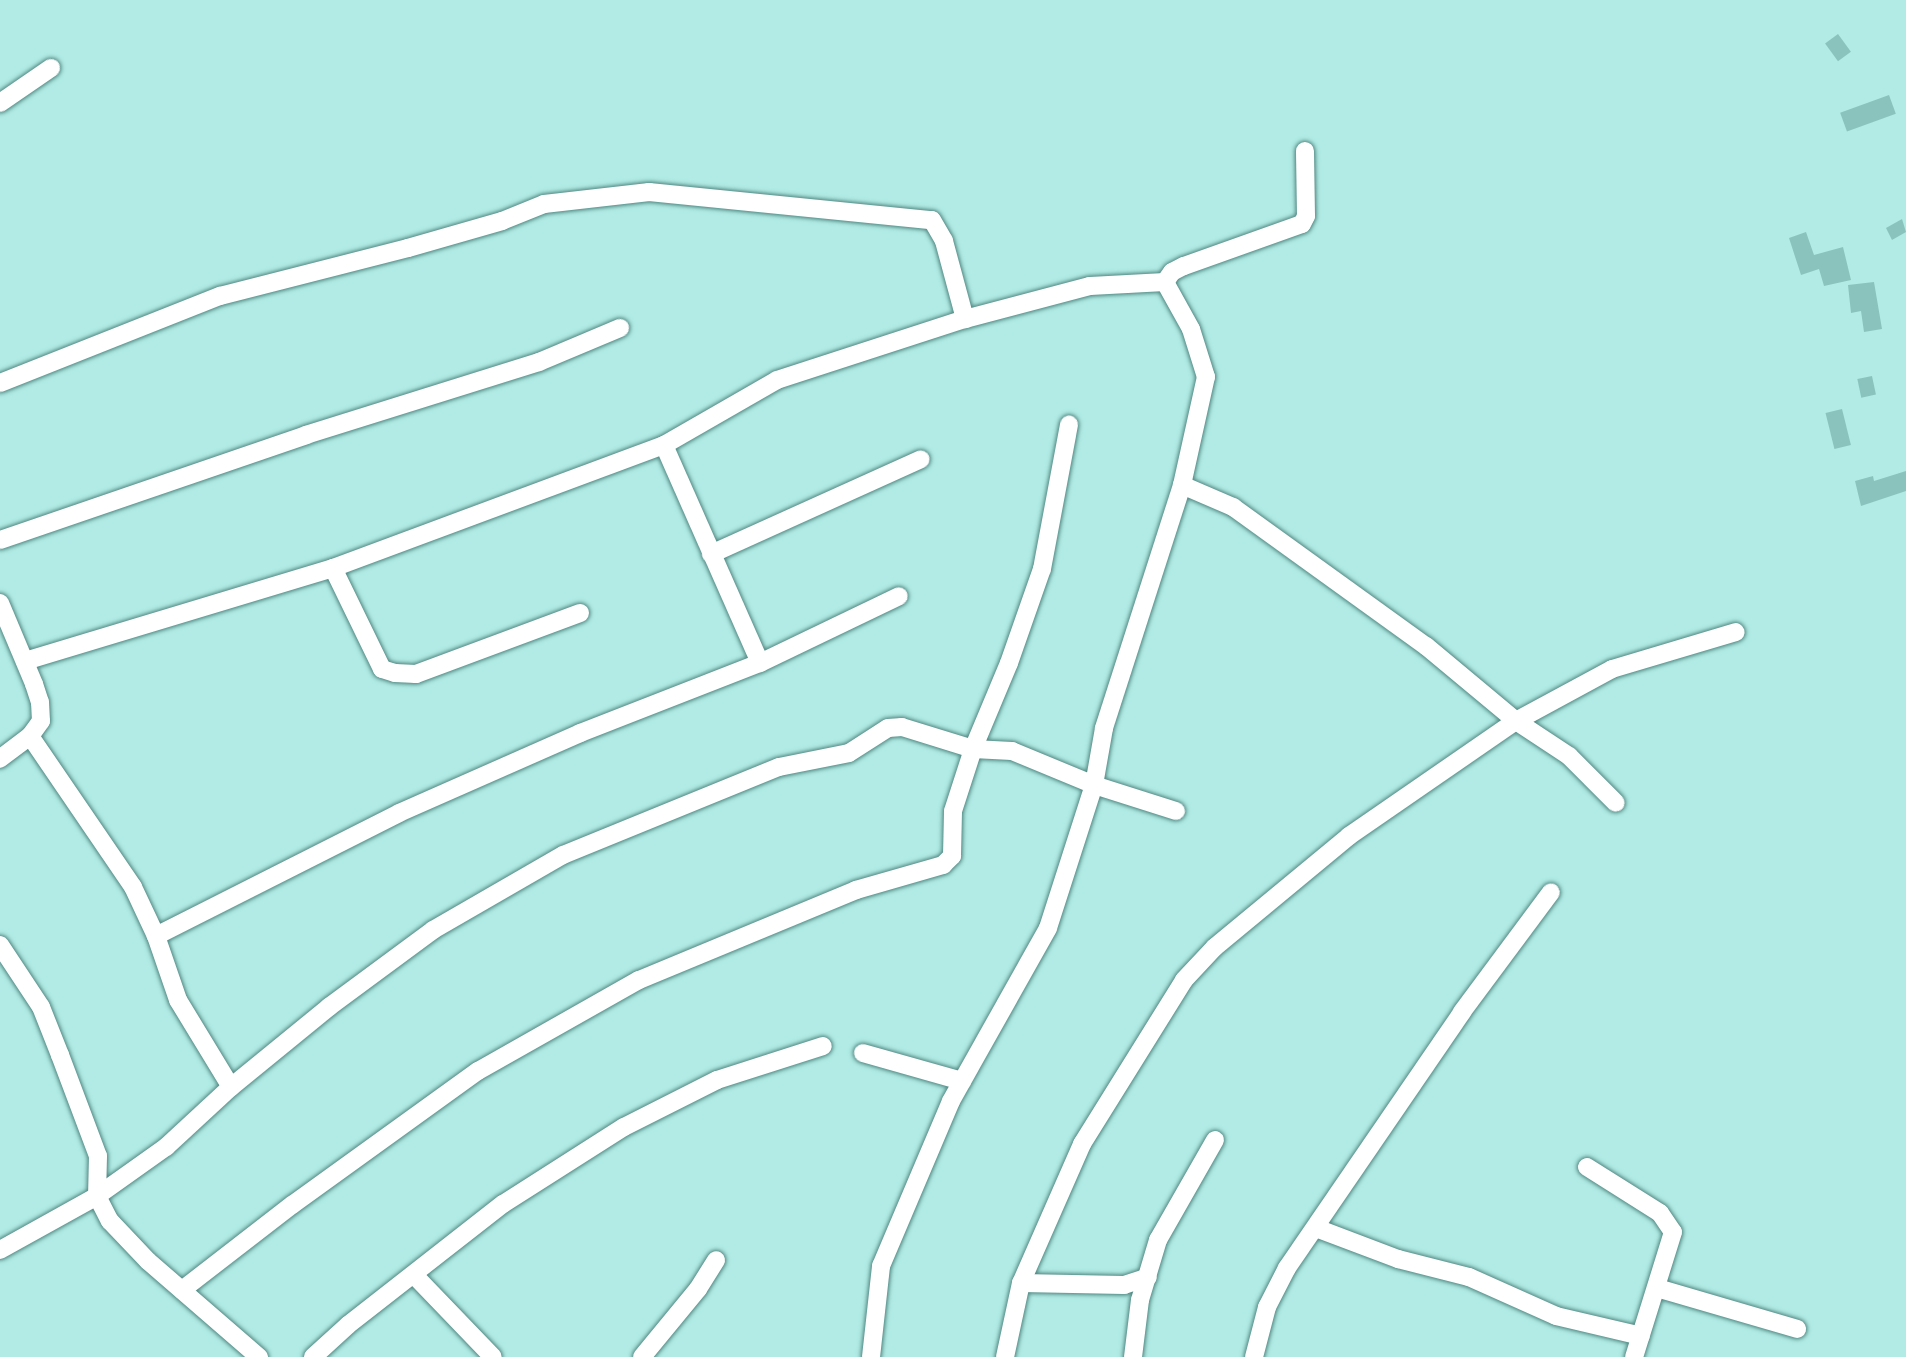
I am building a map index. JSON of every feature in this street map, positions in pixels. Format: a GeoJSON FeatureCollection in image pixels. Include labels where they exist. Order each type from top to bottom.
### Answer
{"type":"FeatureCollection","features":[{"type":"Feature","properties":{"kind":"street"},"geometry":{"type":"LineString","coordinates":[[0,103],[51,68]]}},
{"type":"Feature","properties":{"kind":"street"},"geometry":{"type":"LineString","coordinates":[[1165,282],[1172,272],[1184,266],[1302,224],[1306,216],[1305,151]]}},
{"type":"Feature","properties":{"kind":"street"},"geometry":{"type":"LineString","coordinates":[[0,383],[220,296],[408,248],[502,221],[544,204],[649,192],[932,220],[944,241],[965,319]]}},
{"type":"Feature","properties":{"kind":"street"},"geometry":{"type":"LineString","coordinates":[[25,661],[333,568],[664,445],[777,380],[965,319],[1090,286],[1165,282]]}},
{"type":"Feature","properties":{"kind":"street"},"geometry":{"type":"LineString","coordinates":[[871,1357],[881,1266],[962,1081],[1048,928],[1094,785],[1104,728],[1182,485],[1206,377],[1191,329],[1165,282]]}},
{"type":"Feature","properties":{"kind":"street"},"geometry":{"type":"LineString","coordinates":[[0,540],[306,435],[539,362],[620,328]]}},
{"type":"Feature","properties":{"kind":"street"},"geometry":{"type":"LineString","coordinates":[[182,1290],[292,1205],[478,1071],[639,980],[856,890],[943,865],[952,856],[953,811],[973,749],[1009,663],[1042,569],[1069,425]]}},
{"type":"Feature","properties":{"kind":"street"},"geometry":{"type":"LineString","coordinates":[[664,445],[760,663]]}},
{"type":"Feature","properties":{"kind":"street"},"geometry":{"type":"LineString","coordinates":[[711,554],[921,459]]}},
{"type":"Feature","properties":{"kind":"street"},"geometry":{"type":"LineString","coordinates":[[1182,485],[1233,507],[1426,646],[1516,721],[1569,756],[1616,803]]}},
{"type":"Feature","properties":{"kind":"street"},"geometry":{"type":"LineString","coordinates":[[333,568],[382,669],[395,673],[416,674],[580,613]]}},
{"type":"Feature","properties":{"kind":"street"},"geometry":{"type":"LineString","coordinates":[[156,936],[399,813],[580,733],[760,663],[899,596]]}},
{"type":"Feature","properties":{"kind":"street"},"geometry":{"type":"LineString","coordinates":[[0,603],[40,702],[41,721],[30,736],[0,759]]}},
{"type":"Feature","properties":{"kind":"street"},"geometry":{"type":"LineString","coordinates":[[1005,1357],[1021,1283],[1082,1144],[1184,980],[1215,947],[1349,836],[1516,721],[1612,669],[1736,632]]}},
{"type":"Feature","properties":{"kind":"street"},"geometry":{"type":"LineString","coordinates":[[0,1250],[97,1196],[166,1147],[231,1087],[433,930],[563,855],[779,767],[849,753],[888,728],[902,727],[973,749],[1012,751],[1094,785],[1176,811]]}},
{"type":"Feature","properties":{"kind":"street"},"geometry":{"type":"LineString","coordinates":[[30,736],[133,887],[156,936],[178,1000],[231,1087]]}},
{"type":"Feature","properties":{"kind":"street"},"geometry":{"type":"LineString","coordinates":[[1254,1357],[1267,1307],[1287,1268],[1462,1012],[1551,892]]}},
{"type":"Feature","properties":{"kind":"street"},"geometry":{"type":"LineString","coordinates":[[0,945],[41,1007],[91,1131],[98,1156],[97,1196],[119,1232],[259,1357]]}},
{"type":"Feature","properties":{"kind":"street"},"geometry":{"type":"LineString","coordinates":[[313,1357],[348,1325],[415,1276],[503,1204],[624,1127],[717,1080],[823,1046]]}},
{"type":"Feature","properties":{"kind":"street"},"geometry":{"type":"LineString","coordinates":[[863,1053],[962,1081]]}},
{"type":"Feature","properties":{"kind":"street"},"geometry":{"type":"LineString","coordinates":[[1133,1357],[1140,1300],[1158,1240],[1215,1140]]}},
{"type":"Feature","properties":{"kind":"street"},"geometry":{"type":"LineString","coordinates":[[1587,1167],[1668,1222],[1672,1241],[1634,1357]]}},
{"type":"Feature","properties":{"kind":"street"},"geometry":{"type":"LineString","coordinates":[[1316,1228],[1398,1259],[1469,1277],[1556,1316],[1641,1336]]}},
{"type":"Feature","properties":{"kind":"street"},"geometry":{"type":"LineString","coordinates":[[642,1357],[698,1289],[716,1260]]}},
{"type":"Feature","properties":{"kind":"street"},"geometry":{"type":"LineString","coordinates":[[415,1276],[493,1357]]}},
{"type":"Feature","properties":{"kind":"street"},"geometry":{"type":"LineString","coordinates":[[1021,1283],[1124,1285],[1148,1277]]}},
{"type":"Feature","properties":{"kind":"street"},"geometry":{"type":"LineString","coordinates":[[1657,1288],[1797,1329]]}},
{"type":"Feature","properties":{"kind":"building"},"geometry":{"type":"Polygon","coordinates":[[[1838,34],[1851,52],[1838,61],[1825,43],[1838,34]]]}},
{"type":"Feature","properties":{"kind":"building"},"geometry":{"type":"Polygon","coordinates":[[[1889,95],[1896,114],[1847,132],[1840,113],[1889,95]]]}},
{"type":"Feature","properties":{"kind":"building"},"geometry":{"type":"Polygon","coordinates":[[[1902,219],[1906,232],[1892,240],[1886,228],[1902,219]]]}},
{"type":"Feature","properties":{"kind":"building"},"geometry":{"type":"Polygon","coordinates":[[[1806,232],[1814,255],[1843,247],[1851,280],[1824,286],[1819,269],[1801,275],[1789,238],[1806,232]]]}},
{"type":"Feature","properties":{"kind":"building"},"geometry":{"type":"Polygon","coordinates":[[[1874,282],[1882,329],[1864,332],[1861,311],[1851,313],[1848,285],[1874,282]]]}},
{"type":"Feature","properties":{"kind":"building"},"geometry":{"type":"Polygon","coordinates":[[[1872,376],[1876,395],[1861,398],[1857,379],[1872,376]]]}},
{"type":"Feature","properties":{"kind":"building"},"geometry":{"type":"Polygon","coordinates":[[[1842,409],[1851,445],[1834,449],[1826,413],[1842,409]]]}},
{"type":"Feature","properties":{"kind":"building"},"geometry":{"type":"Polygon","coordinates":[[[1906,471],[1906,491],[1861,506],[1855,481],[1873,476],[1874,481],[1906,471]]]}}]}
